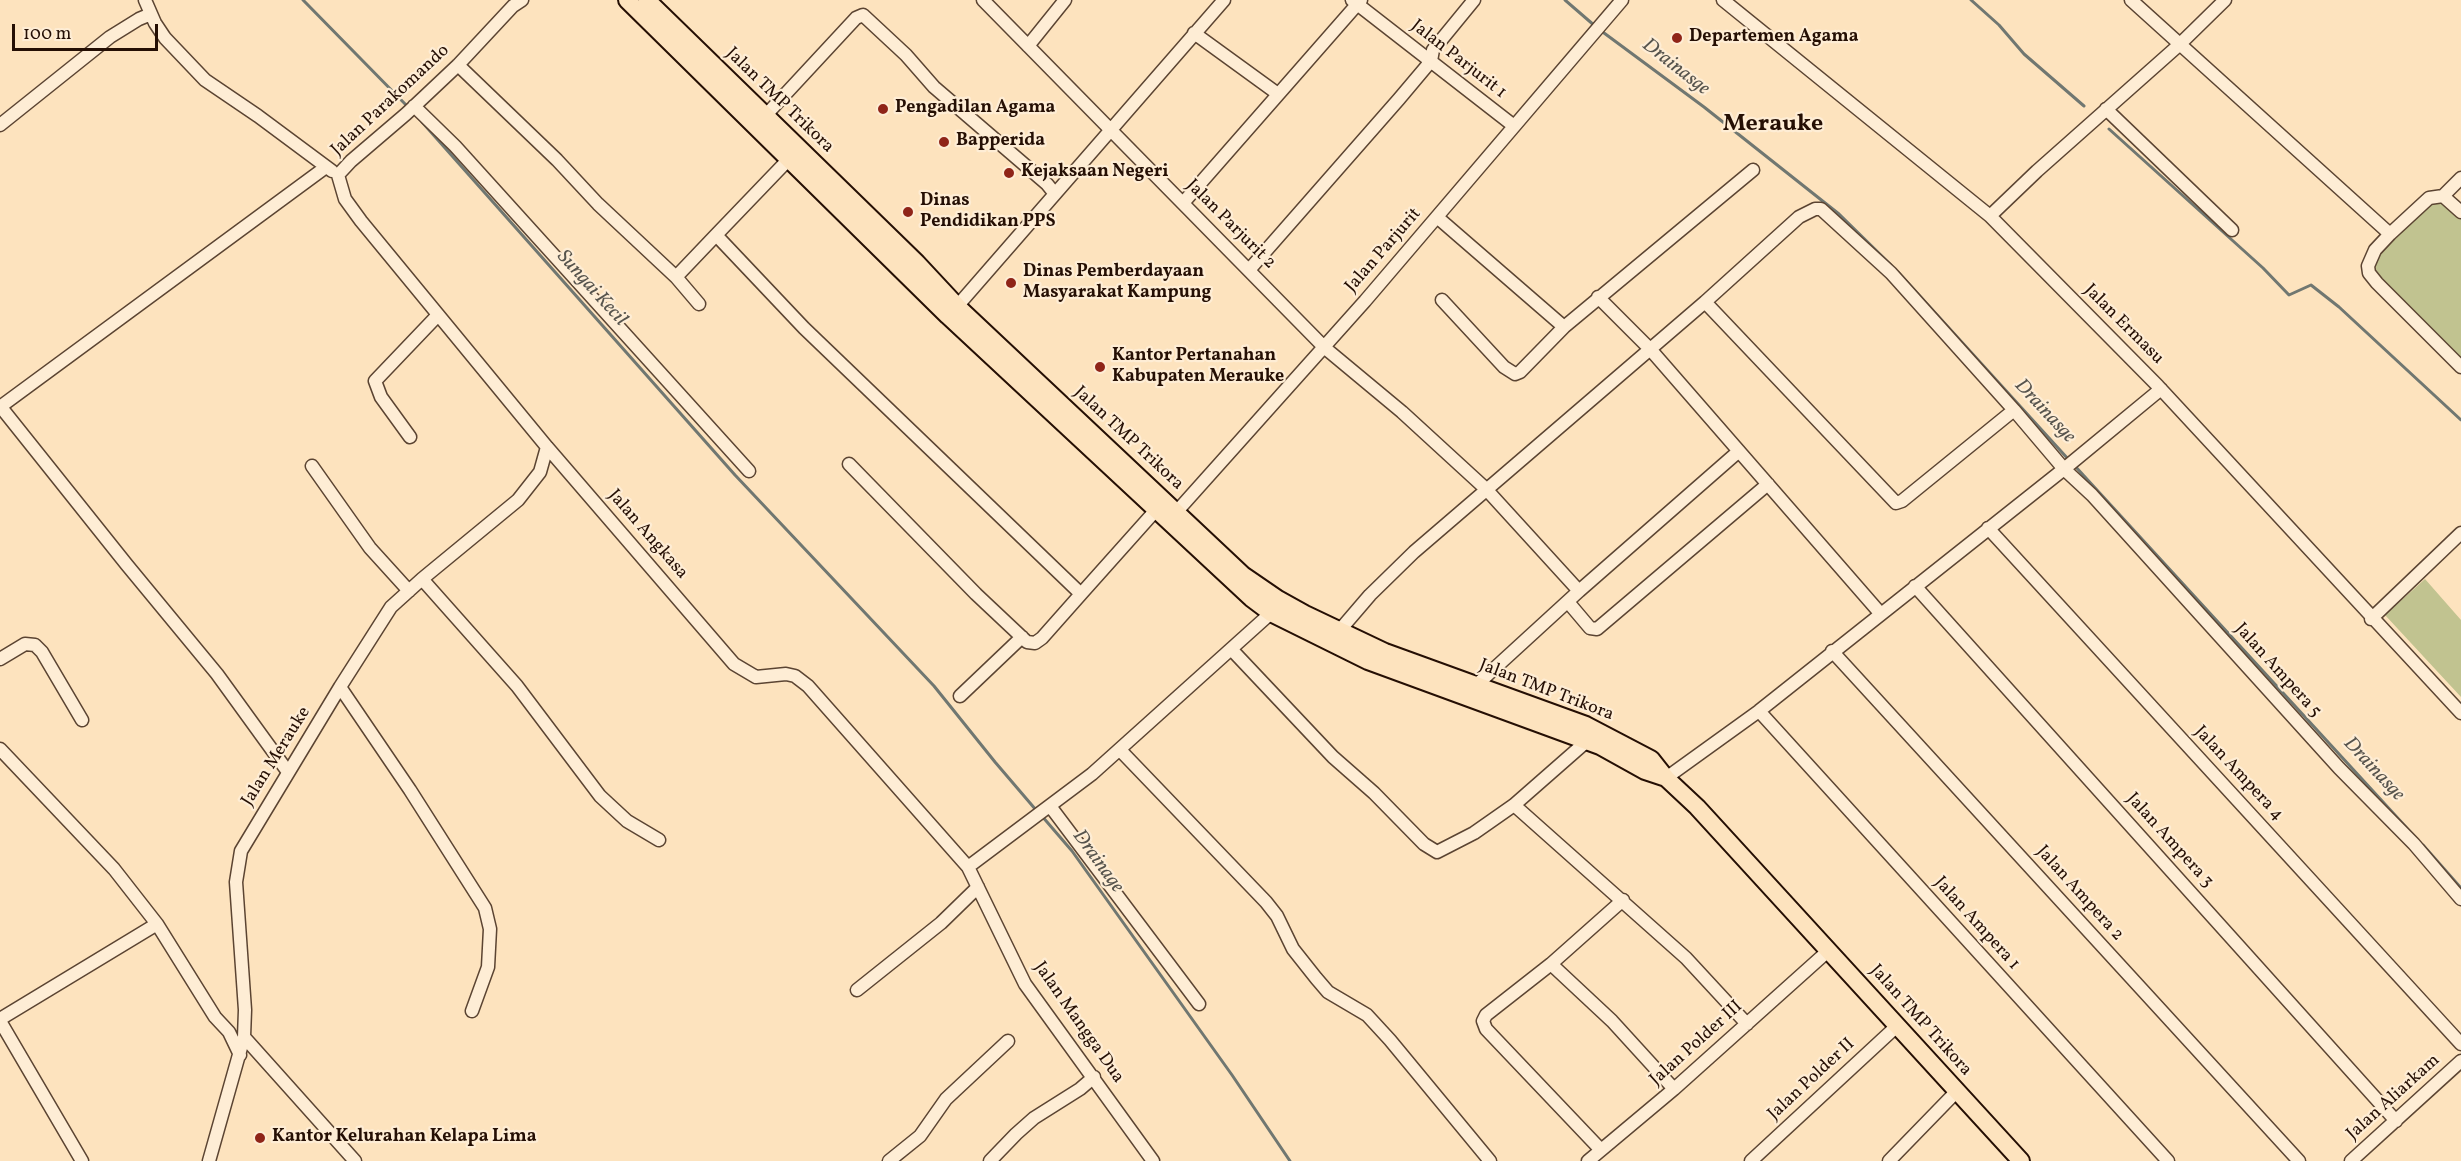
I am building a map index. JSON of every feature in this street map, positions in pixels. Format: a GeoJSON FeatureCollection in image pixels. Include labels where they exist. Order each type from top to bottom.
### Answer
{"type":"FeatureCollection","features":[{"type":"Feature","properties":{"kind":"highway","name":"Jalan TMP Trikora"},"geometry":{"type":"LineString","coordinates":[[627,0],[917,263],[953,311],[1066,425],[1167,515],[1243,575],[1278,599],[1385,652],[1587,741],[1645,771],[1666,778]]}},
{"type":"Feature","properties":{"kind":"highway","name":"Jalan TMP Trikora"},"geometry":{"type":"LineString","coordinates":[[647,0],[766,115],[773,134],[788,160],[953,311],[1167,515],[1224,575],[1271,613],[1368,661],[1586,725],[1617,739],[1651,759],[1666,778],[1697,807],[2021,1161]]}},
{"type":"Feature","properties":{"kind":"street","name":"Jalan Parakomando"},"geometry":{"type":"LineString","coordinates":[[146,0],[165,38],[197,72],[338,175],[351,160],[458,65],[517,2]]}},
{"type":"Feature","properties":{"kind":"street","name":"Jalan Parjurit 2"},"geometry":{"type":"LineString","coordinates":[[983,0],[1325,348],[1402,412],[1486,489],[1579,591]]}},
{"type":"Feature","properties":{"kind":"street"},"geometry":{"type":"LineString","coordinates":[[1028,46],[1065,0]]}},
{"type":"Feature","properties":{"kind":"street"},"geometry":{"type":"LineString","coordinates":[[953,311],[1224,0]]}},
{"type":"Feature","properties":{"kind":"street"},"geometry":{"type":"LineString","coordinates":[[1249,270],[1431,60],[1433,50],[1474,0]]}},
{"type":"Feature","properties":{"kind":"street","name":"Jalan Parjurit"},"geometry":{"type":"LineString","coordinates":[[1022,637],[1027,642],[1035,643],[1042,638],[1081,594],[1167,515],[1325,348],[1622,0]]}},
{"type":"Feature","properties":{"kind":"street","name":"Jalan Ermasu"},"geometry":{"type":"LineString","coordinates":[[1723,0],[1990,216],[2161,389],[2461,713]]}},
{"type":"Feature","properties":{"kind":"street"},"geometry":{"type":"LineString","coordinates":[[2130,0],[2390,234]]}},
{"type":"Feature","properties":{"kind":"street"},"geometry":{"type":"LineString","coordinates":[[1990,216],[2179,45],[2225,0]]}},
{"type":"Feature","properties":{"kind":"street"},"geometry":{"type":"LineString","coordinates":[[1183,203],[1357,1]]}},
{"type":"Feature","properties":{"kind":"street","name":"Jalan Parjurit 1"},"geometry":{"type":"LineString","coordinates":[[1357,1],[1514,126]]}},
{"type":"Feature","properties":{"kind":"street"},"geometry":{"type":"LineString","coordinates":[[0,124],[110,37],[151,14]]}},
{"type":"Feature","properties":{"kind":"street"},"geometry":{"type":"LineString","coordinates":[[766,115],[856,18],[863,15],[906,55],[934,87],[1047,184],[1055,194]]}},
{"type":"Feature","properties":{"kind":"street"},"geometry":{"type":"LineString","coordinates":[[1194,33],[1278,94]]}},
{"type":"Feature","properties":{"kind":"street"},"geometry":{"type":"LineString","coordinates":[[458,65],[557,160],[598,204],[676,277],[699,304]]}},
{"type":"Feature","properties":{"kind":"street"},"geometry":{"type":"LineString","coordinates":[[411,109],[455,146],[749,471]]}},
{"type":"Feature","properties":{"kind":"street"},"geometry":{"type":"LineString","coordinates":[[2106,109],[2232,231]]}},
{"type":"Feature","properties":{"kind":"street"},"geometry":{"type":"LineString","coordinates":[[676,277],[788,160]]}},
{"type":"Feature","properties":{"kind":"street"},"geometry":{"type":"LineString","coordinates":[[288,772],[217,674],[0,407],[326,167]]}},
{"type":"Feature","properties":{"kind":"street"},"geometry":{"type":"LineString","coordinates":[[1442,300],[1503,367],[1515,374],[1520,372],[1564,327],[1598,297],[1753,170]]}},
{"type":"Feature","properties":{"kind":"street","name":"Jalan Angkasa"},"geometry":{"type":"LineString","coordinates":[[338,175],[345,199],[352,210],[547,447],[734,664],[756,677],[786,674],[795,676],[808,686],[968,867]]}},
{"type":"Feature","properties":{"kind":"street"},"geometry":{"type":"LineString","coordinates":[[2461,178],[2443,195],[2435,196],[2421,205],[2390,234],[2371,257],[2369,273],[2461,367]]}},
{"type":"Feature","properties":{"kind":"street"},"geometry":{"type":"LineString","coordinates":[[2443,195],[2461,212]]}},
{"type":"Feature","properties":{"kind":"street","name":"Jalan Ampera 5"},"geometry":{"type":"LineString","coordinates":[[1705,302],[1799,217],[1815,209],[1821,209],[1891,273],[2064,469],[2092,495],[2340,768],[2414,844],[2461,899]]}},
{"type":"Feature","properties":{"kind":"street"},"geometry":{"type":"LineString","coordinates":[[1437,217],[1564,327]]}},
{"type":"Feature","properties":{"kind":"street"},"geometry":{"type":"LineString","coordinates":[[716,235],[804,328],[1081,594]]}},
{"type":"Feature","properties":{"kind":"street"},"geometry":{"type":"LineString","coordinates":[[1598,297],[1650,349],[1880,613]]}},
{"type":"Feature","properties":{"kind":"street"},"geometry":{"type":"LineString","coordinates":[[1340,630],[1393,572],[1486,489],[1705,302],[1896,502],[1902,501],[2014,410]]}},
{"type":"Feature","properties":{"kind":"street"},"geometry":{"type":"LineString","coordinates":[[410,437],[381,397],[375,381],[438,315]]}},
{"type":"Feature","properties":{"kind":"street"},"geometry":{"type":"LineString","coordinates":[[1666,778],[1759,711],[2161,389]]}},
{"type":"Feature","properties":{"kind":"street","name":"Jalan Merauke"},"geometry":{"type":"LineString","coordinates":[[208,1161],[244,1037],[245,1010],[236,882],[241,850],[379,624],[422,579],[518,500],[540,472],[547,447]]}},
{"type":"Feature","properties":{"kind":"street"},"geometry":{"type":"LineString","coordinates":[[1471,691],[1579,591],[1739,451]]}},
{"type":"Feature","properties":{"kind":"street"},"geometry":{"type":"LineString","coordinates":[[849,464],[1022,637],[960,696]]}},
{"type":"Feature","properties":{"kind":"street"},"geometry":{"type":"LineString","coordinates":[[312,466],[370,548],[409,591]]}},
{"type":"Feature","properties":{"kind":"street"},"geometry":{"type":"LineString","coordinates":[[1568,602],[1590,628],[1597,629],[1768,484]]}},
{"type":"Feature","properties":{"kind":"street","name":"Jalan Ampera 4"},"geometry":{"type":"LineString","coordinates":[[1988,528],[2461,1044]]}},
{"type":"Feature","properties":{"kind":"street"},"geometry":{"type":"LineString","coordinates":[[2371,618],[2461,533]]}},
{"type":"Feature","properties":{"kind":"street"},"geometry":{"type":"LineString","coordinates":[[422,579],[517,686],[600,796],[627,821],[659,840]]}},
{"type":"Feature","properties":{"kind":"street","name":"Jalan Ampera 3"},"geometry":{"type":"LineString","coordinates":[[1915,586],[2396,1121]]}},
{"type":"Feature","properties":{"kind":"street"},"geometry":{"type":"LineString","coordinates":[[968,867],[1120,750],[1271,613]]}},
{"type":"Feature","properties":{"kind":"street"},"geometry":{"type":"LineString","coordinates":[[0,659],[25,644],[35,645],[42,652],[82,720]]}},
{"type":"Feature","properties":{"kind":"street"},"geometry":{"type":"LineString","coordinates":[[1232,650],[1333,757],[1374,793],[1431,849],[1437,852],[1446,849],[1514,805],[1549,777],[1587,741]]}},
{"type":"Feature","properties":{"kind":"street","name":"Jalan Ampera 2"},"geometry":{"type":"LineString","coordinates":[[1832,651],[2299,1161]]}},
{"type":"Feature","properties":{"kind":"street"},"geometry":{"type":"LineString","coordinates":[[340,687],[410,790],[485,908],[490,929],[488,967],[472,1011]]}},
{"type":"Feature","properties":{"kind":"street","name":"Jalan Ampera 1"},"geometry":{"type":"LineString","coordinates":[[1759,711],[2168,1161]]}},
{"type":"Feature","properties":{"kind":"street"},"geometry":{"type":"LineString","coordinates":[[1120,750],[1266,902],[1277,916],[1293,949],[1328,992],[1367,1015],[1490,1161]]}},
{"type":"Feature","properties":{"kind":"street"},"geometry":{"type":"LineString","coordinates":[[0,751],[114,868],[157,924],[216,1017],[229,1032],[240,1055]]}},
{"type":"Feature","properties":{"kind":"street"},"geometry":{"type":"LineString","coordinates":[[1514,805],[1686,958],[1747,1024]]}},
{"type":"Feature","properties":{"kind":"street"},"geometry":{"type":"LineString","coordinates":[[1047,808],[1199,1004]]}},
{"type":"Feature","properties":{"kind":"street","name":"Jalan Mangga Dua"},"geometry":{"type":"LineString","coordinates":[[968,867],[1025,984],[1094,1077],[1152,1161]]}},
{"type":"Feature","properties":{"kind":"street"},"geometry":{"type":"LineString","coordinates":[[857,990],[934,929],[978,887]]}},
{"type":"Feature","properties":{"kind":"street"},"geometry":{"type":"LineString","coordinates":[[1601,1150],[1486,1029],[1483,1021],[1486,1015],[1551,964],[1623,900]]}},
{"type":"Feature","properties":{"kind":"street"},"geometry":{"type":"LineString","coordinates":[[82,1161],[0,1020],[157,924]]}},
{"type":"Feature","properties":{"kind":"street","name":"Jalan Polder III"},"geometry":{"type":"LineString","coordinates":[[1588,1161],[1674,1089],[1828,951]]}},
{"type":"Feature","properties":{"kind":"street"},"geometry":{"type":"LineString","coordinates":[[1551,964],[1612,1021],[1674,1089]]}},
{"type":"Feature","properties":{"kind":"street","name":"Jalan Polder II"},"geometry":{"type":"LineString","coordinates":[[1751,1161],[1898,1025]]}},
{"type":"Feature","properties":{"kind":"street"},"geometry":{"type":"LineString","coordinates":[[244,1037],[355,1161]]}},
{"type":"Feature","properties":{"kind":"street"},"geometry":{"type":"LineString","coordinates":[[889,1161],[920,1136],[946,1099],[1008,1041]]}},
{"type":"Feature","properties":{"kind":"street","name":"Jalan Aliarkam"},"geometry":{"type":"LineString","coordinates":[[2351,1161],[2461,1061]]}},
{"type":"Feature","properties":{"kind":"street"},"geometry":{"type":"LineString","coordinates":[[990,1161],[1034,1118],[1080,1089],[1094,1077]]}},
{"type":"Feature","properties":{"kind":"street"},"geometry":{"type":"LineString","coordinates":[[1889,1161],[1957,1091]]}},
{"type":"Feature","properties":{"kind":"green space"},"geometry":{"type":"Polygon","coordinates":[[[2437,198],[2461,214],[2461,365],[2377,280],[2373,263],[2391,240],[2437,198]]]}},
{"type":"Feature","properties":{"kind":"green space"},"geometry":{"type":"Polygon","coordinates":[[[2425,579],[2461,620],[2461,697],[2385,615],[2425,579]]]}},
{"type":"Feature","properties":{"kind":"waterway","name":"Sungai Kecil"},"geometry":{"type":"LineString","coordinates":[[303,0],[409,108]]}},
{"type":"Feature","properties":{"kind":"waterway","name":"Drainasge"},"geometry":{"type":"LineString","coordinates":[[1565,0],[1595,26]]}},
{"type":"Feature","properties":{"kind":"waterway"},"geometry":{"type":"LineString","coordinates":[[1971,0],[1999,25],[2024,54],[2084,106]]}},
{"type":"Feature","properties":{"kind":"waterway","name":"Drainasge"},"geometry":{"type":"LineString","coordinates":[[1600,30],[1704,107],[1839,214],[1891,265]]}},
{"type":"Feature","properties":{"kind":"waterway","name":"Sungai Kecil"},"geometry":{"type":"LineString","coordinates":[[422,122],[735,475],[934,686],[1036,810]]}},
{"type":"Feature","properties":{"kind":"waterway"},"geometry":{"type":"LineString","coordinates":[[2109,129],[2263,268],[2289,295],[2311,285],[2339,307],[2461,420]]}},
{"type":"Feature","properties":{"kind":"waterway","name":"Drainasge"},"geometry":{"type":"LineString","coordinates":[[1898,272],[2069,460]]}},
{"type":"Feature","properties":{"kind":"waterway","name":"Drainasge"},"geometry":{"type":"LineString","coordinates":[[2074,465],[2416,838]]}},
{"type":"Feature","properties":{"kind":"waterway","name":"Drainage"},"geometry":{"type":"LineString","coordinates":[[1041,815],[1072,851],[1232,1075],[1290,1161]]}},
{"type":"Feature","properties":{"kind":"waterway","name":"Drainasge"},"geometry":{"type":"LineString","coordinates":[[2423,845],[2461,888]]}},
{"type":"Feature","properties":{"kind":"place","name":"Departemen Agama"},"geometry":{"type":"Point","coordinates":[1677,38]}},
{"type":"Feature","properties":{"kind":"place","name":"Pengadilan Agama"},"geometry":{"type":"Point","coordinates":[883,109]}},
{"type":"Feature","properties":{"kind":"place","name":"Bapperida"},"geometry":{"type":"Point","coordinates":[944,142]}},
{"type":"Feature","properties":{"kind":"place","name":"Kejaksaan Negeri"},"geometry":{"type":"Point","coordinates":[1009,173]}},
{"type":"Feature","properties":{"kind":"place","name":"Dinas Pendidikan PPS"},"geometry":{"type":"Point","coordinates":[908,212]}},
{"type":"Feature","properties":{"kind":"place","name":"Dinas Pemberdayaan Masyarakat Kampung"},"geometry":{"type":"Point","coordinates":[1011,283]}},
{"type":"Feature","properties":{"kind":"place","name":"Kantor Pertanahan Kabupaten Merauke"},"geometry":{"type":"Point","coordinates":[1100,367]}},
{"type":"Feature","properties":{"kind":"place","name":"Kantor Kelurahan Kelapa Lima"},"geometry":{"type":"Point","coordinates":[260,1138]}},
{"type":"Feature","properties":{"kind":"district","name":"Merauke"},"geometry":{"type":"Point","coordinates":[1773,126]}}]}
